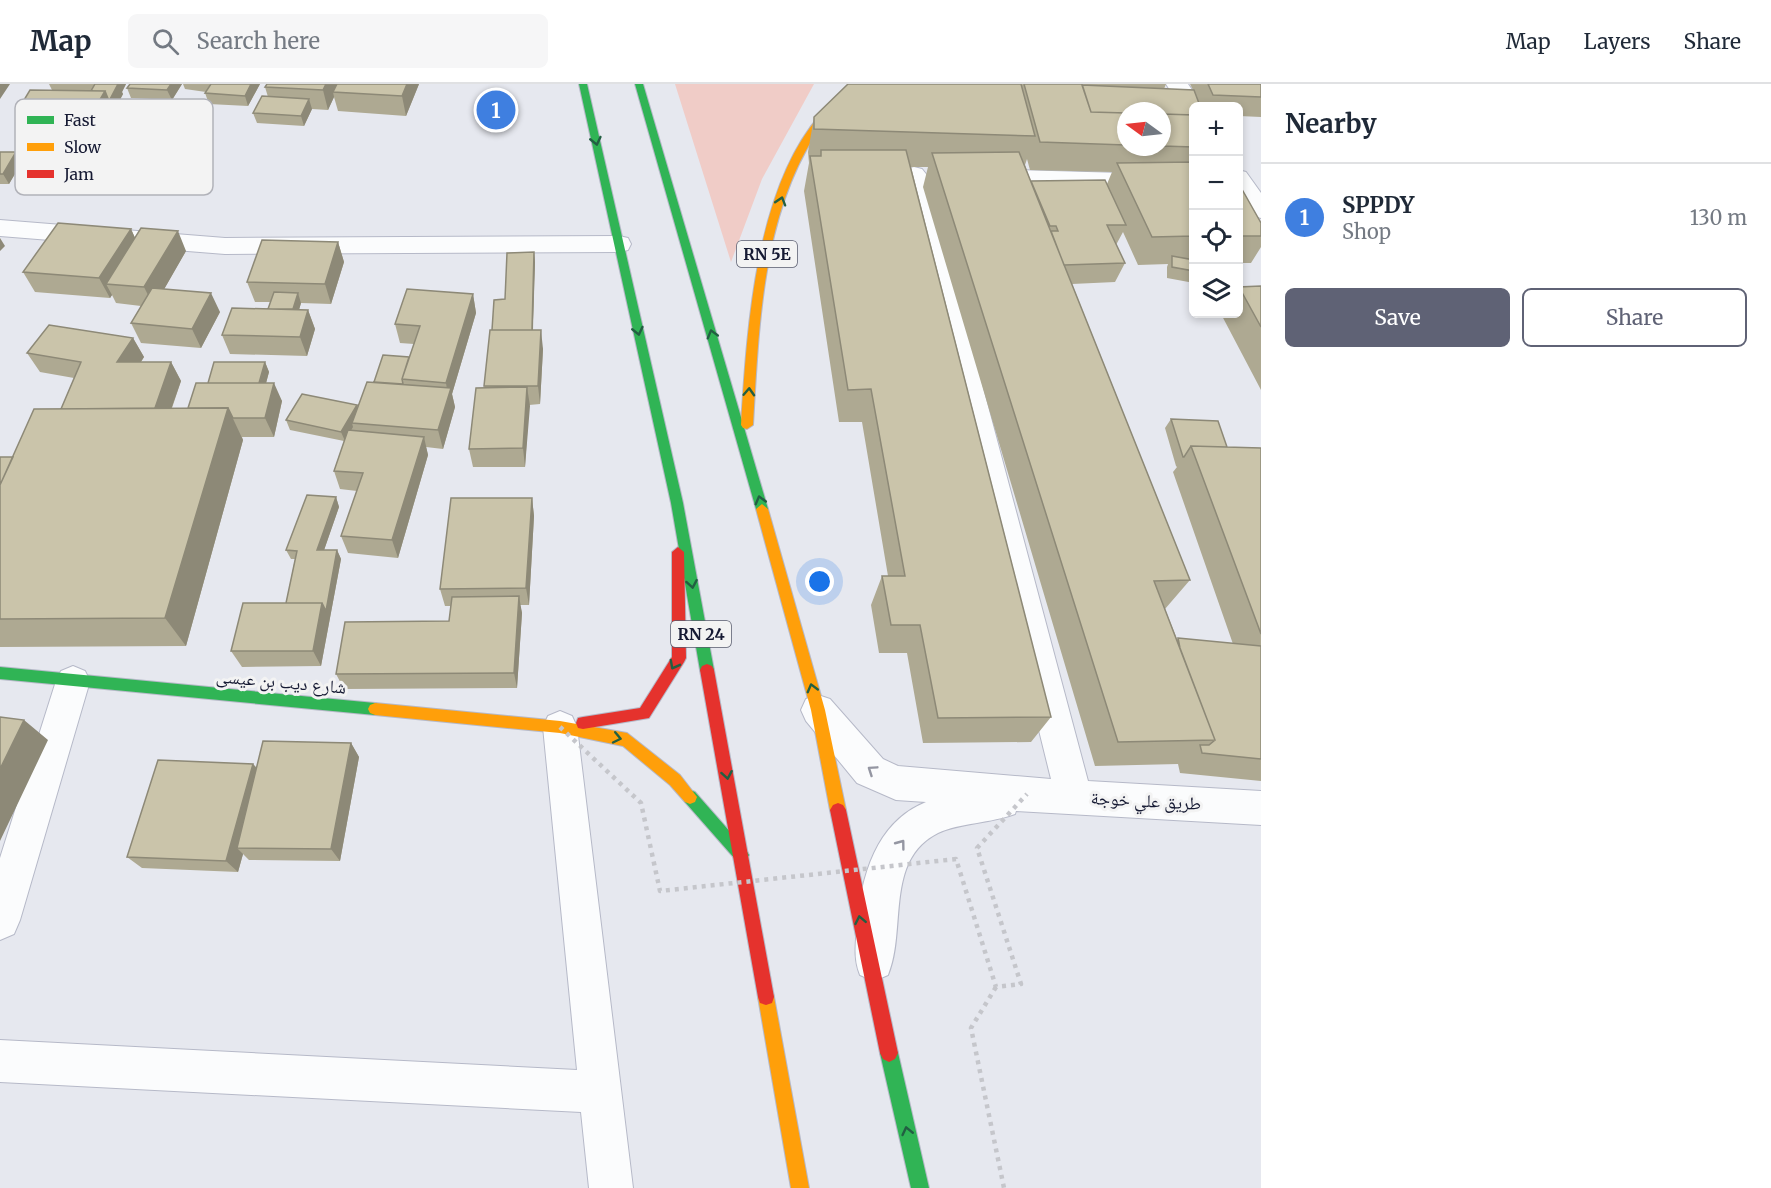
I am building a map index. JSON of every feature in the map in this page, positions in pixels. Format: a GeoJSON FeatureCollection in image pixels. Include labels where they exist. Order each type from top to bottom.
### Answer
{"type":"FeatureCollection","features":[{"type":"Feature","properties":{"kind":"main road","name":"RN 24"},"geometry":{"type":"LineString","coordinates":[[583,84],[677,503],[800,1188]]}},
{"type":"Feature","properties":{"kind":"main road"},"geometry":{"type":"LineString","coordinates":[[639,84],[746,451],[818,710],[872,981],[920,1188]]}},
{"type":"Feature","properties":{"kind":"main road","name":"RN 5E"},"geometry":{"type":"LineString","coordinates":[[746,451],[753,324],[769,242],[801,172],[820,120],[860,84]]}},
{"type":"Feature","properties":{"kind":"main road"},"geometry":{"type":"LineString","coordinates":[[560,727],[644,714],[679,658],[677,503]]}},
{"type":"Feature","properties":{"kind":"main road","name":"شارع ديب بن عيسى"},"geometry":{"type":"LineString","coordinates":[[0,673],[560,727]]}},
{"type":"Feature","properties":{"kind":"main road"},"geometry":{"type":"LineString","coordinates":[[560,727],[627,740],[675,780],[741,855]]}},
{"type":"Feature","properties":{"kind":"street"},"geometry":{"type":"LineString","coordinates":[[1176,84],[1189,103]]}},
{"type":"Feature","properties":{"kind":"street"},"geometry":{"type":"LineString","coordinates":[[914,174],[1074,797]]}},
{"type":"Feature","properties":{"kind":"street"},"geometry":{"type":"LineString","coordinates":[[961,175],[1189,182]]}},
{"type":"Feature","properties":{"kind":"street"},"geometry":{"type":"LineString","coordinates":[[1243,186],[1261,211]]}},
{"type":"Feature","properties":{"kind":"street"},"geometry":{"type":"LineString","coordinates":[[0,228],[225,246],[619,244]]}},
{"type":"Feature","properties":{"kind":"street"},"geometry":{"type":"LineString","coordinates":[[0,920],[73,681]]}},
{"type":"Feature","properties":{"kind":"street"},"geometry":{"type":"LineString","coordinates":[[818,710],[870,771],[896,783],[1029,794]]}},
{"type":"Feature","properties":{"kind":"street"},"geometry":{"type":"LineString","coordinates":[[560,727],[611,1188]]}},
{"type":"Feature","properties":{"kind":"street"},"geometry":{"type":"LineString","coordinates":[[872,981],[882,877],[900,841],[927,819],[1029,794]]}},
{"type":"Feature","properties":{"kind":"street","name":"طريق علي خوجة"},"geometry":{"type":"LineString","coordinates":[[1029,794],[1261,808]]}},
{"type":"Feature","properties":{"kind":"street"},"geometry":{"type":"LineString","coordinates":[[0,1061],[599,1092]]}},
{"type":"Feature","properties":{"kind":"path"},"geometry":{"type":"LineString","coordinates":[[560,727],[641,803],[660,891],[956,859],[996,987],[971,1028],[1004,1188]]}},
{"type":"Feature","properties":{"kind":"path"},"geometry":{"type":"LineString","coordinates":[[996,987],[1021,984],[977,848],[1029,794]]}},
{"type":"Feature","properties":{"kind":"shaded area"},"geometry":{"type":"Polygon","coordinates":[[[675,84],[814,84],[762,179],[731,262],[675,84]]]}},
{"type":"Feature","properties":{"kind":"building"},"geometry":{"type":"Polygon","coordinates":[[[95,84],[118,84],[110,99],[105,91],[91,91],[95,84]]]}},
{"type":"Feature","properties":{"kind":"building"},"geometry":{"type":"Polygon","coordinates":[[[130,84],[171,84],[167,90],[127,88],[130,84]]]}},
{"type":"Feature","properties":{"kind":"building"},"geometry":{"type":"Polygon","coordinates":[[[211,84],[251,84],[245,96],[205,93],[211,84]]]}},
{"type":"Feature","properties":{"kind":"building"},"geometry":{"type":"Polygon","coordinates":[[[267,84],[326,84],[323,90],[265,87],[267,84]]]}},
{"type":"Feature","properties":{"kind":"building"},"geometry":{"type":"Polygon","coordinates":[[[337,84],[407,84],[402,96],[333,92],[337,84]]]}},
{"type":"Feature","properties":{"kind":"building"},"geometry":{"type":"Polygon","coordinates":[[[848,84],[1021,84],[1035,136],[814,129],[814,117],[848,84]]]}},
{"type":"Feature","properties":{"kind":"building"},"geometry":{"type":"Polygon","coordinates":[[[1024,84],[1082,84],[1091,112],[1117,113],[1117,145],[1040,142],[1024,84]]]}},
{"type":"Feature","properties":{"kind":"building"},"geometry":{"type":"Polygon","coordinates":[[[1208,84],[1261,84],[1261,97],[1213,95],[1208,84]]]}},
{"type":"Feature","properties":{"kind":"building"},"geometry":{"type":"Polygon","coordinates":[[[1082,85],[1194,90],[1198,102],[1189,102],[1189,115],[1171,114],[1171,102],[1117,102],[1117,113],[1091,112],[1082,85]]]}},
{"type":"Feature","properties":{"kind":"building"},"geometry":{"type":"Polygon","coordinates":[[[30,90],[105,91],[100,99],[25,99],[30,90]]]}},
{"type":"Feature","properties":{"kind":"building"},"geometry":{"type":"Polygon","coordinates":[[[262,96],[309,99],[301,116],[253,113],[262,96]]]}},
{"type":"Feature","properties":{"kind":"building"},"geometry":{"type":"Polygon","coordinates":[[[1171,114],[1189,115],[1189,147],[1171,146],[1171,114]]]}},
{"type":"Feature","properties":{"kind":"building"},"geometry":{"type":"Polygon","coordinates":[[[821,150],[906,150],[1051,717],[938,718],[920,625],[891,625],[882,576],[905,576],[871,389],[848,390],[810,156],[821,156],[821,150]]]}},
{"type":"Feature","properties":{"kind":"building"},"geometry":{"type":"Polygon","coordinates":[[[0,152],[15,152],[3,174],[0,174],[0,152]]]}},
{"type":"Feature","properties":{"kind":"building"},"geometry":{"type":"Polygon","coordinates":[[[1019,152],[1190,580],[1154,581],[1215,740],[1118,742],[932,153],[1019,152]]]}},
{"type":"Feature","properties":{"kind":"building"},"geometry":{"type":"Polygon","coordinates":[[[1189,162],[1189,236],[1152,237],[1117,163],[1189,162]]]}},
{"type":"Feature","properties":{"kind":"building"},"geometry":{"type":"Polygon","coordinates":[[[1105,180],[1126,225],[1107,225],[1125,263],[1064,265],[1051,231],[1058,231],[1056,226],[1050,226],[1031,181],[1105,180]]]}},
{"type":"Feature","properties":{"kind":"building"},"geometry":{"type":"Polygon","coordinates":[[[1243,191],[1261,223],[1261,236],[1243,236],[1243,191]]]}},
{"type":"Feature","properties":{"kind":"building"},"geometry":{"type":"Polygon","coordinates":[[[58,223],[131,229],[99,278],[23,272],[58,223]]]}},
{"type":"Feature","properties":{"kind":"building"},"geometry":{"type":"Polygon","coordinates":[[[141,228],[178,231],[144,287],[106,284],[141,228]]]}},
{"type":"Feature","properties":{"kind":"building"},"geometry":{"type":"Polygon","coordinates":[[[262,240],[338,242],[325,284],[247,282],[262,240]]]}},
{"type":"Feature","properties":{"kind":"building"},"geometry":{"type":"Polygon","coordinates":[[[534,252],[532,330],[492,330],[494,300],[505,299],[507,253],[534,252]]]}},
{"type":"Feature","properties":{"kind":"building"},"geometry":{"type":"Polygon","coordinates":[[[1172,256],[1189,259],[1189,270],[1172,267],[1172,256]]]}},
{"type":"Feature","properties":{"kind":"building"},"geometry":{"type":"Polygon","coordinates":[[[1261,286],[1261,327],[1243,294],[1243,287],[1261,286]]]}},
{"type":"Feature","properties":{"kind":"building"},"geometry":{"type":"Polygon","coordinates":[[[152,288],[211,293],[192,329],[131,323],[152,288]]]}},
{"type":"Feature","properties":{"kind":"building"},"geometry":{"type":"Polygon","coordinates":[[[407,289],[473,294],[446,383],[402,379],[420,326],[395,324],[407,289]]]}},
{"type":"Feature","properties":{"kind":"building"},"geometry":{"type":"Polygon","coordinates":[[[274,292],[298,293],[293,309],[268,309],[274,292]]]}},
{"type":"Feature","properties":{"kind":"building"},"geometry":{"type":"Polygon","coordinates":[[[232,308],[308,310],[300,337],[222,335],[232,308]]]}},
{"type":"Feature","properties":{"kind":"building"},"geometry":{"type":"Polygon","coordinates":[[[49,325],[133,338],[117,362],[171,362],[155,408],[61,409],[81,362],[27,353],[49,325]]]}},
{"type":"Feature","properties":{"kind":"building"},"geometry":{"type":"Polygon","coordinates":[[[490,330],[541,330],[538,386],[484,386],[490,330]]]}},
{"type":"Feature","properties":{"kind":"building"},"geometry":{"type":"Polygon","coordinates":[[[383,355],[409,357],[402,379],[403,384],[374,382],[383,355]]]}},
{"type":"Feature","properties":{"kind":"building"},"geometry":{"type":"Polygon","coordinates":[[[214,362],[265,362],[259,383],[208,383],[214,362]]]}},
{"type":"Feature","properties":{"kind":"building"},"geometry":{"type":"Polygon","coordinates":[[[367,382],[451,388],[438,430],[352,423],[367,382]]]}},
{"type":"Feature","properties":{"kind":"building"},"geometry":{"type":"Polygon","coordinates":[[[196,383],[274,383],[265,418],[233,418],[228,408],[188,408],[196,383]]]}},
{"type":"Feature","properties":{"kind":"building"},"geometry":{"type":"Polygon","coordinates":[[[527,387],[523,448],[469,449],[476,388],[527,387]]]}},
{"type":"Feature","properties":{"kind":"building"},"geometry":{"type":"Polygon","coordinates":[[[302,394],[357,405],[341,432],[286,420],[302,394]]]}},
{"type":"Feature","properties":{"kind":"building"},"geometry":{"type":"Polygon","coordinates":[[[228,408],[165,618],[0,619],[0,485],[34,409],[228,408]]]}},
{"type":"Feature","properties":{"kind":"building"},"geometry":{"type":"Polygon","coordinates":[[[1171,419],[1218,421],[1227,447],[1191,446],[1183,457],[1171,419]]]}},
{"type":"Feature","properties":{"kind":"building"},"geometry":{"type":"Polygon","coordinates":[[[348,430],[424,437],[392,540],[341,536],[363,473],[334,471],[348,430]]]}},
{"type":"Feature","properties":{"kind":"building"},"geometry":{"type":"Polygon","coordinates":[[[1191,446],[1261,448],[1261,634],[1191,446]]]}},
{"type":"Feature","properties":{"kind":"building"},"geometry":{"type":"Polygon","coordinates":[[[0,457],[13,457],[0,485],[0,457]]]}},
{"type":"Feature","properties":{"kind":"building"},"geometry":{"type":"Polygon","coordinates":[[[307,495],[336,497],[317,550],[337,550],[326,611],[322,603],[286,603],[297,551],[286,550],[307,495]]]}},
{"type":"Feature","properties":{"kind":"building"},"geometry":{"type":"Polygon","coordinates":[[[451,498],[532,498],[526,588],[440,589],[451,498]]]}},
{"type":"Feature","properties":{"kind":"building"},"geometry":{"type":"Polygon","coordinates":[[[519,596],[514,673],[336,674],[345,622],[449,621],[452,597],[519,596]]]}},
{"type":"Feature","properties":{"kind":"building"},"geometry":{"type":"Polygon","coordinates":[[[243,603],[322,603],[313,651],[231,651],[243,603]]]}},
{"type":"Feature","properties":{"kind":"building"},"geometry":{"type":"Polygon","coordinates":[[[1178,638],[1261,646],[1261,759],[1202,753],[1200,745],[1209,745],[1215,740],[1178,638]]]}},
{"type":"Feature","properties":{"kind":"building"},"geometry":{"type":"Polygon","coordinates":[[[0,717],[24,720],[0,769],[0,717]]]}},
{"type":"Feature","properties":{"kind":"building"},"geometry":{"type":"Polygon","coordinates":[[[263,741],[351,743],[331,849],[237,848],[263,741]]]}},
{"type":"Feature","properties":{"kind":"building"},"geometry":{"type":"Polygon","coordinates":[[[158,760],[253,764],[226,861],[127,857],[158,760]]]}},
{"type":"Feature","properties":{"kind":"traffic: fast"},"geometry":{"type":"LineString","coordinates":[[583,84],[677,503],[707,670]]}},
{"type":"Feature","properties":{"kind":"traffic: fast"},"geometry":{"type":"LineString","coordinates":[[639,84],[762,509]]}},
{"type":"Feature","properties":{"kind":"traffic: fast"},"geometry":{"type":"LineString","coordinates":[[0,673],[375,709]]}},
{"type":"Feature","properties":{"kind":"traffic: fast"},"geometry":{"type":"LineString","coordinates":[[690,797],[741,855]]}},
{"type":"Feature","properties":{"kind":"traffic: fast"},"geometry":{"type":"LineString","coordinates":[[889,1053],[920,1188]]}},
{"type":"Feature","properties":{"kind":"traffic: slow"},"geometry":{"type":"LineString","coordinates":[[747,425],[752,347],[763,268],[771,229],[783,191],[799,155],[819,122],[859,84]]}},
{"type":"Feature","properties":{"kind":"traffic: slow"},"geometry":{"type":"LineString","coordinates":[[762,509],[818,710],[838,810]]}},
{"type":"Feature","properties":{"kind":"traffic: slow"},"geometry":{"type":"LineString","coordinates":[[375,709],[560,727],[627,740],[675,780],[690,797]]}},
{"type":"Feature","properties":{"kind":"traffic: slow"},"geometry":{"type":"LineString","coordinates":[[766,997],[800,1188]]}},
{"type":"Feature","properties":{"kind":"traffic: jam"},"geometry":{"type":"LineString","coordinates":[[583,723],[644,714],[679,658],[678,552]]}},
{"type":"Feature","properties":{"kind":"traffic: jam"},"geometry":{"type":"LineString","coordinates":[[707,670],[766,997]]}},
{"type":"Feature","properties":{"kind":"traffic: jam"},"geometry":{"type":"LineString","coordinates":[[838,810],[889,1053]]}},
{"type":"Feature","properties":{"kind":"place","name":"SPPDY"},"geometry":{"type":"Point","coordinates":[496,110]}}]}
